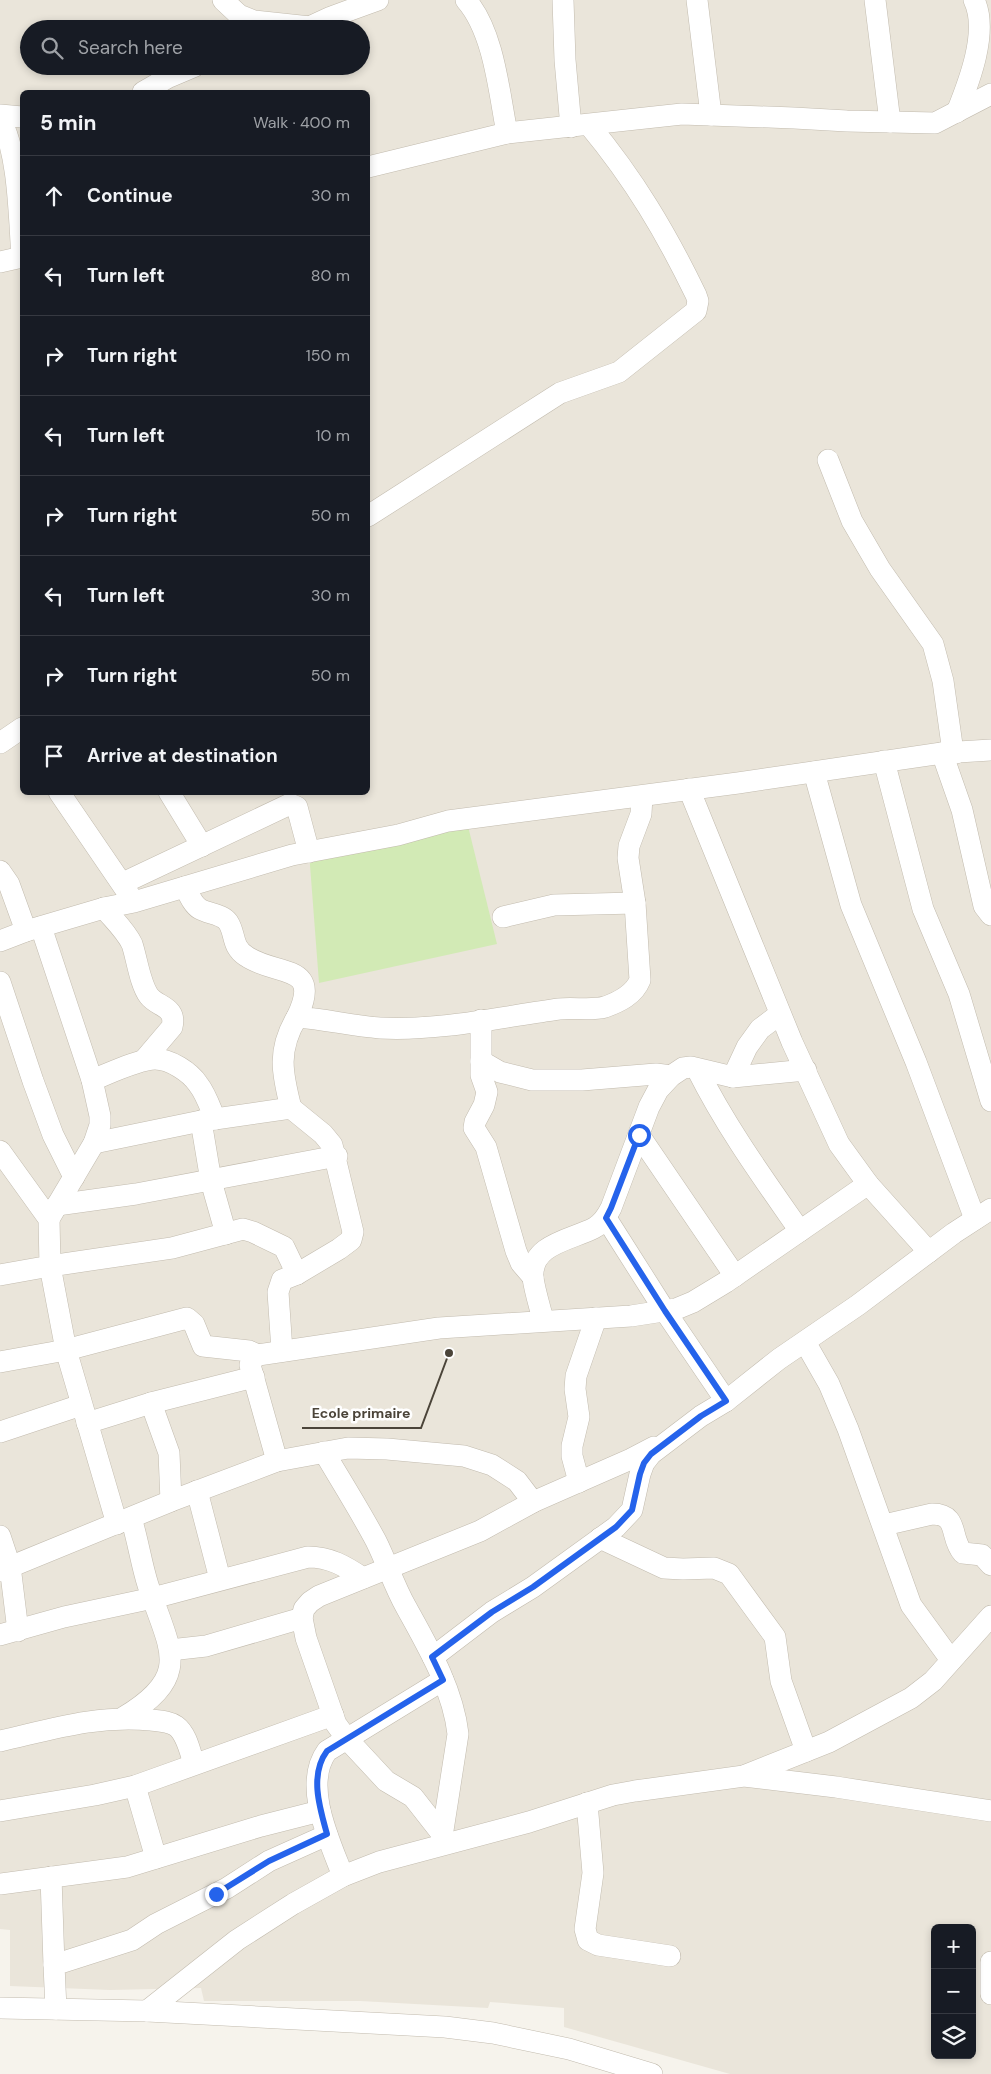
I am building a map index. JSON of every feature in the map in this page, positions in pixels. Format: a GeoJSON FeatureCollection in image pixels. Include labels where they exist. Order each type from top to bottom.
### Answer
{"type":"FeatureCollection","features":[{"type":"Feature","properties":{"kind":"street"},"geometry":{"type":"LineString","coordinates":[[223,0],[239,15],[252,20]]}},
{"type":"Feature","properties":{"kind":"street"},"geometry":{"type":"LineString","coordinates":[[324,20],[378,0]]}},
{"type":"Feature","properties":{"kind":"street"},"geometry":{"type":"LineString","coordinates":[[466,0],[476,14],[487,38],[507,133]]}},
{"type":"Feature","properties":{"kind":"street"},"geometry":{"type":"LineString","coordinates":[[370,515],[560,392],[619,372],[696,310],[698,301],[696,295],[660,224],[616,157],[580,126],[565,60],[563,0]]}},
{"type":"Feature","properties":{"kind":"street"},"geometry":{"type":"LineString","coordinates":[[697,0],[711,115]]}},
{"type":"Feature","properties":{"kind":"street"},"geometry":{"type":"LineString","coordinates":[[875,0],[890,122]]}},
{"type":"Feature","properties":{"kind":"street"},"geometry":{"type":"LineString","coordinates":[[957,112],[970,79],[978,42],[979,10],[974,0]]}},
{"type":"Feature","properties":{"kind":"street"},"geometry":{"type":"LineString","coordinates":[[146,90],[174,75]]}},
{"type":"Feature","properties":{"kind":"street"},"geometry":{"type":"LineString","coordinates":[[370,167],[507,133],[682,114],[935,123],[991,94]]}},
{"type":"Feature","properties":{"kind":"street"},"geometry":{"type":"LineString","coordinates":[[0,115],[20,117]]}},
{"type":"Feature","properties":{"kind":"street"},"geometry":{"type":"LineString","coordinates":[[0,119],[10,146],[16,183],[20,232]]}},
{"type":"Feature","properties":{"kind":"street"},"geometry":{"type":"LineString","coordinates":[[0,262],[20,257]]}},
{"type":"Feature","properties":{"kind":"street"},"geometry":{"type":"LineString","coordinates":[[828,460],[852,521],[880,570],[933,644],[943,681],[952,745],[949,753],[984,906],[991,916]]}},
{"type":"Feature","properties":{"kind":"street"},"geometry":{"type":"LineString","coordinates":[[0,941],[104,908],[134,902],[292,855],[398,835],[448,821],[642,796],[884,761],[991,750]]}},
{"type":"Feature","properties":{"kind":"street"},"geometry":{"type":"LineString","coordinates":[[884,761],[922,909],[959,994],[969,1023],[980,1070],[991,1100]]}},
{"type":"Feature","properties":{"kind":"street"},"geometry":{"type":"LineString","coordinates":[[432,1657],[492,1612],[533,1587],[616,1527],[632,1510],[644,1463],[651,1454],[726,1401],[779,1359],[983,1214],[916,1062],[851,906],[814,772]]}},
{"type":"Feature","properties":{"kind":"street"},"geometry":{"type":"LineString","coordinates":[[689,789],[780,1014],[839,1144],[868,1184],[929,1252]]}},
{"type":"Feature","properties":{"kind":"street"},"geometry":{"type":"LineString","coordinates":[[61,795],[123,883],[134,902]]}},
{"type":"Feature","properties":{"kind":"street"},"geometry":{"type":"LineString","coordinates":[[171,795],[202,846]]}},
{"type":"Feature","properties":{"kind":"street"},"geometry":{"type":"LineString","coordinates":[[297,1017],[379,1028],[400,1028],[565,1009],[594,1009],[618,1002],[632,994],[640,980],[635,903],[628,858],[629,846],[641,814],[642,796]]}},
{"type":"Feature","properties":{"kind":"street"},"geometry":{"type":"LineString","coordinates":[[123,883],[292,804],[296,807],[309,852]]}},
{"type":"Feature","properties":{"kind":"street"},"geometry":{"type":"LineString","coordinates":[[0,870],[34,929],[92,1080],[100,1116],[99,1131],[94,1144],[53,1212],[50,1266],[66,1350],[84,1414],[153,1598],[170,1650],[168,1675],[158,1692],[124,1718]]}},
{"type":"Feature","properties":{"kind":"street"},"geometry":{"type":"LineString","coordinates":[[185,887],[199,908],[224,918],[229,923],[237,947],[246,956],[292,973],[304,983],[306,992],[282,1050],[283,1074],[291,1108],[328,1139],[336,1156],[353,1232],[351,1240],[340,1249],[297,1274],[282,1280],[278,1292],[282,1350]]}},
{"type":"Feature","properties":{"kind":"street"},"geometry":{"type":"LineString","coordinates":[[503,917],[554,904],[635,903]]}},
{"type":"Feature","properties":{"kind":"street"},"geometry":{"type":"LineString","coordinates":[[104,908],[128,936],[149,996],[165,1006],[173,1021],[172,1027],[144,1060]]}},
{"type":"Feature","properties":{"kind":"street"},"geometry":{"type":"LineString","coordinates":[[0,982],[53,1135],[74,1176]]}},
{"type":"Feature","properties":{"kind":"street"},"geometry":{"type":"LineString","coordinates":[[733,1077],[747,1047],[760,1029],[780,1014]]}},
{"type":"Feature","properties":{"kind":"street"},"geometry":{"type":"LineString","coordinates":[[481,1020],[482,1080],[487,1092],[484,1105],[474,1128],[486,1147],[516,1251],[521,1263],[533,1277]]}},
{"type":"Feature","properties":{"kind":"street"},"geometry":{"type":"LineString","coordinates":[[92,1080],[144,1060],[156,1058],[166,1061],[190,1075],[198,1084],[208,1120],[211,1181],[226,1234]]}},
{"type":"Feature","properties":{"kind":"street"},"geometry":{"type":"LineString","coordinates":[[481,1061],[500,1072],[532,1080],[551,1082],[656,1074],[671,1076]]}},
{"type":"Feature","properties":{"kind":"street"},"geometry":{"type":"LineString","coordinates":[[543,1320],[533,1277],[536,1261],[545,1250],[595,1228],[606,1218],[658,1090],[671,1076],[683,1068],[733,1077],[806,1070]]}},
{"type":"Feature","properties":{"kind":"street"},"geometry":{"type":"LineString","coordinates":[[697,1069],[714,1103],[740,1146],[800,1231]]}},
{"type":"Feature","properties":{"kind":"street"},"geometry":{"type":"LineString","coordinates":[[94,1144],[208,1120],[291,1108]]}},
{"type":"Feature","properties":{"kind":"street"},"geometry":{"type":"LineString","coordinates":[[639,1135],[735,1276]]}},
{"type":"Feature","properties":{"kind":"street"},"geometry":{"type":"LineString","coordinates":[[0,1151],[53,1212]]}},
{"type":"Feature","properties":{"kind":"street"},"geometry":{"type":"LineString","coordinates":[[53,1212],[136,1194],[336,1156]]}},
{"type":"Feature","properties":{"kind":"street"},"geometry":{"type":"LineString","coordinates":[[277,1460],[250,1365],[252,1360],[258,1355],[439,1328],[596,1318],[676,1309],[693,1302],[735,1276],[868,1184]]}},
{"type":"Feature","properties":{"kind":"street"},"geometry":{"type":"LineString","coordinates":[[606,1218],[665,1311],[726,1401]]}},
{"type":"Feature","properties":{"kind":"street"},"geometry":{"type":"LineString","coordinates":[[0,1275],[15,1271],[172,1248],[237,1230],[248,1230],[284,1247],[297,1274]]}},
{"type":"Feature","properties":{"kind":"street"},"geometry":{"type":"LineString","coordinates":[[0,1362],[66,1350],[187,1318],[194,1324],[204,1346],[249,1351],[258,1355]]}},
{"type":"Feature","properties":{"kind":"street"},"geometry":{"type":"LineString","coordinates":[[579,1482],[572,1456],[572,1446],[579,1418],[576,1376],[596,1318]]}},
{"type":"Feature","properties":{"kind":"street"},"geometry":{"type":"LineString","coordinates":[[804,1342],[830,1384],[884,1525],[911,1605],[951,1660]]}},
{"type":"Feature","properties":{"kind":"street"},"geometry":{"type":"LineString","coordinates":[[0,1432],[84,1414],[151,1403],[254,1377]]}},
{"type":"Feature","properties":{"kind":"street"},"geometry":{"type":"LineString","coordinates":[[151,1403],[169,1454],[171,1501]]}},
{"type":"Feature","properties":{"kind":"street"},"geometry":{"type":"LineString","coordinates":[[442,1840],[413,1797],[386,1781],[347,1739],[336,1724],[306,1638],[302,1618],[304,1610],[310,1602],[388,1567],[480,1531],[533,1502],[631,1459],[670,1439]]}},
{"type":"Feature","properties":{"kind":"street"},"geometry":{"type":"LineString","coordinates":[[5,1569],[277,1460],[324,1452],[368,1448],[464,1456],[492,1465],[517,1481],[533,1502]]}},
{"type":"Feature","properties":{"kind":"street"},"geometry":{"type":"LineString","coordinates":[[324,1452],[376,1540],[394,1583],[443,1680],[457,1719],[458,1734],[442,1840]]}},
{"type":"Feature","properties":{"kind":"street"},"geometry":{"type":"LineString","coordinates":[[197,1491],[220,1579]]}},
{"type":"Feature","properties":{"kind":"street"},"geometry":{"type":"LineString","coordinates":[[884,1525],[932,1514],[940,1514],[947,1517],[950,1521],[959,1550],[963,1554],[982,1555],[991,1564]]}},
{"type":"Feature","properties":{"kind":"street"},"geometry":{"type":"LineString","coordinates":[[0,1536],[5,1569],[9,1633],[64,1618],[153,1598],[308,1557],[321,1557],[332,1560],[363,1578]]}},
{"type":"Feature","properties":{"kind":"street"},"geometry":{"type":"LineString","coordinates":[[600,1538],[664,1568],[714,1568],[730,1574],[775,1637],[781,1681],[806,1751]]}},
{"type":"Feature","properties":{"kind":"street"},"geometry":{"type":"LineString","coordinates":[[147,2011],[237,1940],[293,1904],[343,1876],[442,1840],[529,1822],[587,1803],[635,1791],[744,1776],[830,1742],[911,1698],[933,1681],[991,1616]]}},
{"type":"Feature","properties":{"kind":"street"},"geometry":{"type":"LineString","coordinates":[[170,1650],[206,1646],[302,1618]]}},
{"type":"Feature","properties":{"kind":"street"},"geometry":{"type":"LineString","coordinates":[[343,1876],[320,1811],[317,1784],[321,1761],[327,1751],[443,1680]]}},
{"type":"Feature","properties":{"kind":"street"},"geometry":{"type":"LineString","coordinates":[[0,1811],[95,1795],[135,1786],[333,1715]]}},
{"type":"Feature","properties":{"kind":"street"},"geometry":{"type":"LineString","coordinates":[[0,1741],[98,1719],[124,1718],[166,1722],[175,1725],[182,1732],[194,1764]]}},
{"type":"Feature","properties":{"kind":"street"},"geometry":{"type":"LineString","coordinates":[[744,1776],[836,1787],[991,1811]]}},
{"type":"Feature","properties":{"kind":"street"},"geometry":{"type":"LineString","coordinates":[[135,1786],[156,1858]]}},
{"type":"Feature","properties":{"kind":"street"},"geometry":{"type":"LineString","coordinates":[[587,1803],[593,1873],[585,1929],[588,1940],[598,1945],[670,1956]]}},
{"type":"Feature","properties":{"kind":"street"},"geometry":{"type":"LineString","coordinates":[[0,1884],[127,1867],[261,1826],[320,1811]]}},
{"type":"Feature","properties":{"kind":"street"},"geometry":{"type":"LineString","coordinates":[[54,1965],[132,1940],[156,1924],[222,1891],[269,1861],[327,1834]]}},
{"type":"Feature","properties":{"kind":"street"},"geometry":{"type":"LineString","coordinates":[[51,1877],[56,2009]]}},
{"type":"Feature","properties":{"kind":"street"},"geometry":{"type":"LineString","coordinates":[[991,1962],[991,1994]]}},
{"type":"Feature","properties":{"kind":"street"},"geometry":{"type":"LineString","coordinates":[[0,2008],[147,2011],[455,2028],[493,2033],[569,2049],[652,2074]]}},
{"type":"Feature","properties":{"kind":"shaded area"},"geometry":{"type":"Polygon","coordinates":[[[0,0],[991,0],[991,2074],[730,2074],[564,2027],[564,2008],[490,2002],[488,2008],[360,2001],[204,2001],[201,1988],[110,1990],[10,1986],[10,1930],[0,1929],[0,0]]]}},
{"type":"Feature","properties":{"kind":"green space"},"geometry":{"type":"Polygon","coordinates":[[[466,818],[497,944],[319,983],[309,852],[466,818]]]}},
{"type":"Feature","properties":{"kind":"place","name":"Ecole primaire"},"geometry":{"type":"Point","coordinates":[449,1353]}},
{"type":"Feature","properties":{"kind":"route"},"geometry":{"type":"LineString","coordinates":[[216,1894],[269,1861],[327,1834],[318,1803],[317,1784],[321,1761],[327,1751],[443,1680],[432,1657],[492,1612],[533,1587],[616,1527],[632,1510],[640,1474],[644,1463],[651,1454],[701,1416],[726,1401],[628,1255],[606,1218],[639,1135]]}}]}
